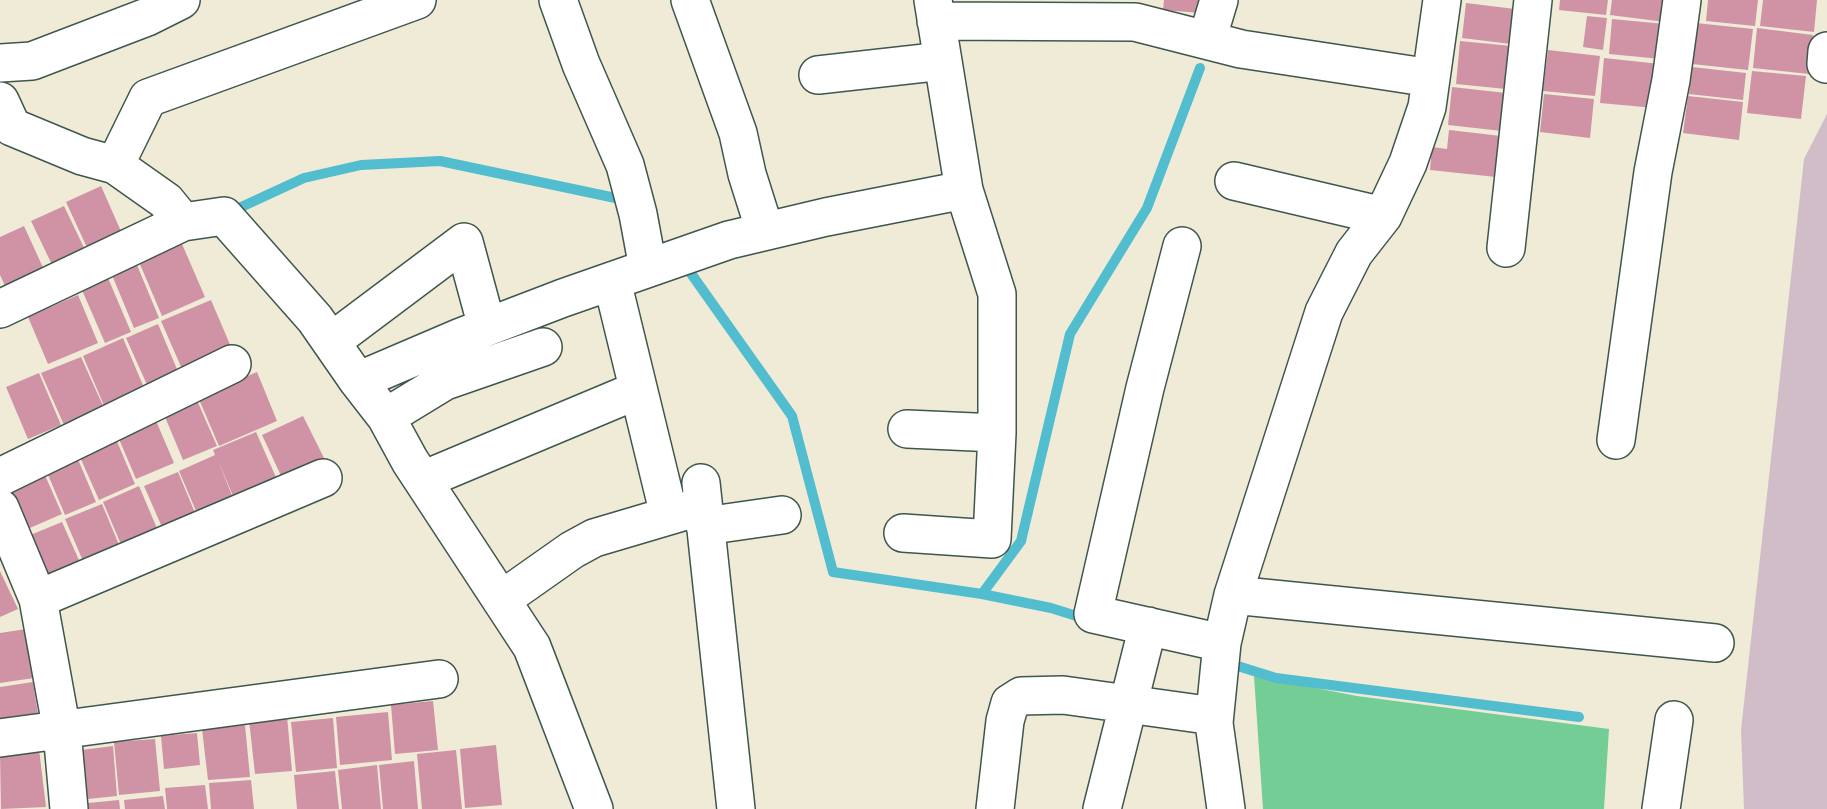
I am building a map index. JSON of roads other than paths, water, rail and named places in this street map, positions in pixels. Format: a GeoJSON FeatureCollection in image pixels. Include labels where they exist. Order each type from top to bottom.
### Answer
{"type":"FeatureCollection","features":[{"type":"Feature","properties":{"kind":"street"},"geometry":{"type":"LineString","coordinates":[[0,63],[32,61],[146,17],[181,0]]}},
{"type":"Feature","properties":{"kind":"street"},"geometry":{"type":"LineString","coordinates":[[115,165],[148,98],[417,0]]}},
{"type":"Feature","properties":{"kind":"street"},"geometry":{"type":"LineString","coordinates":[[558,0],[580,64],[625,164],[652,266]]}},
{"type":"Feature","properties":{"kind":"street"},"geometry":{"type":"LineString","coordinates":[[690,0],[738,133],[747,174],[765,231]]}},
{"type":"Feature","properties":{"kind":"street"},"geometry":{"type":"LineString","coordinates":[[1207,40],[1219,0]]}},
{"type":"Feature","properties":{"kind":"street"},"geometry":{"type":"LineString","coordinates":[[1226,809],[1214,716],[1221,655],[1233,595],[1324,312],[1354,253],[1384,216],[1408,163],[1427,107],[1442,0]]}},
{"type":"Feature","properties":{"kind":"street"},"geometry":{"type":"LineString","coordinates":[[1506,248],[1533,0]]}},
{"type":"Feature","properties":{"kind":"street"},"geometry":{"type":"LineString","coordinates":[[1616,440],[1653,172],[1671,80],[1682,0]]}},
{"type":"Feature","properties":{"kind":"street"},"geometry":{"type":"LineString","coordinates":[[903,533],[992,539],[997,433],[997,294],[964,190],[935,10],[1135,22],[1241,48],[1431,78]]}},
{"type":"Feature","properties":{"kind":"street"},"geometry":{"type":"LineString","coordinates":[[818,75],[943,61]]}},
{"type":"Feature","properties":{"kind":"street"},"geometry":{"type":"LineString","coordinates":[[0,101],[12,127],[82,156],[115,165],[166,201],[183,222]]}},
{"type":"Feature","properties":{"kind":"street"},"geometry":{"type":"LineString","coordinates":[[1234,181],[1384,216]]}},
{"type":"Feature","properties":{"kind":"street"},"geometry":{"type":"LineString","coordinates":[[358,381],[486,327],[729,240],[964,190]]}},
{"type":"Feature","properties":{"kind":"street"},"geometry":{"type":"LineString","coordinates":[[0,309],[183,222],[225,216],[332,341],[386,417],[423,480],[532,648],[588,808]]}},
{"type":"Feature","properties":{"kind":"street"},"geometry":{"type":"LineString","coordinates":[[332,341],[464,242],[486,327]]}},
{"type":"Feature","properties":{"kind":"street"},"geometry":{"type":"LineString","coordinates":[[1182,246],[1145,388],[1093,614],[1148,626],[1221,655]]}},
{"type":"Feature","properties":{"kind":"street"},"geometry":{"type":"LineString","coordinates":[[611,281],[638,390],[695,507],[736,809]]}},
{"type":"Feature","properties":{"kind":"street"},"geometry":{"type":"LineString","coordinates":[[386,417],[445,382],[543,347]]}},
{"type":"Feature","properties":{"kind":"street"},"geometry":{"type":"LineString","coordinates":[[0,477],[232,364]]}},
{"type":"Feature","properties":{"kind":"street"},"geometry":{"type":"LineString","coordinates":[[423,480],[638,390]]}},
{"type":"Feature","properties":{"kind":"street"},"geometry":{"type":"LineString","coordinates":[[907,429],[997,433]]}},
{"type":"Feature","properties":{"kind":"street"},"geometry":{"type":"LineString","coordinates":[[38,599],[323,478]]}},
{"type":"Feature","properties":{"kind":"street"},"geometry":{"type":"LineString","coordinates":[[501,600],[572,550],[594,538],[695,507],[782,515]]}},
{"type":"Feature","properties":{"kind":"street"},"geometry":{"type":"LineString","coordinates":[[0,508],[38,599],[62,731],[69,809]]}},
{"type":"Feature","properties":{"kind":"street"},"geometry":{"type":"LineString","coordinates":[[1233,595],[1714,643]]}},
{"type":"Feature","properties":{"kind":"street"},"geometry":{"type":"LineString","coordinates":[[1102,809],[1148,626]]}},
{"type":"Feature","properties":{"kind":"street"},"geometry":{"type":"LineString","coordinates":[[0,738],[439,679]]}},
{"type":"Feature","properties":{"kind":"street"},"geometry":{"type":"LineString","coordinates":[[995,809],[1005,721],[1010,704],[1021,696],[1063,695],[1214,716]]}},
{"type":"Feature","properties":{"kind":"street"},"geometry":{"type":"LineString","coordinates":[[1661,809],[1674,720]]}},
{"type":"Feature","properties":{"kind":"waterway"},"geometry":{"type":"LineString","coordinates":[[685,265],[792,416],[833,572],[982,594],[1021,541],[1070,334],[1147,208],[1200,68]]}},
{"type":"Feature","properties":{"kind":"waterway"},"geometry":{"type":"LineString","coordinates":[[239,208],[304,178],[361,165],[440,161],[625,200]]}},
{"type":"Feature","properties":{"kind":"waterway"},"geometry":{"type":"LineString","coordinates":[[982,594],[1051,608],[1086,619]]}},
{"type":"Feature","properties":{"kind":"waterway"},"geometry":{"type":"LineString","coordinates":[[1228,663],[1276,678],[1579,717]]}}]}
